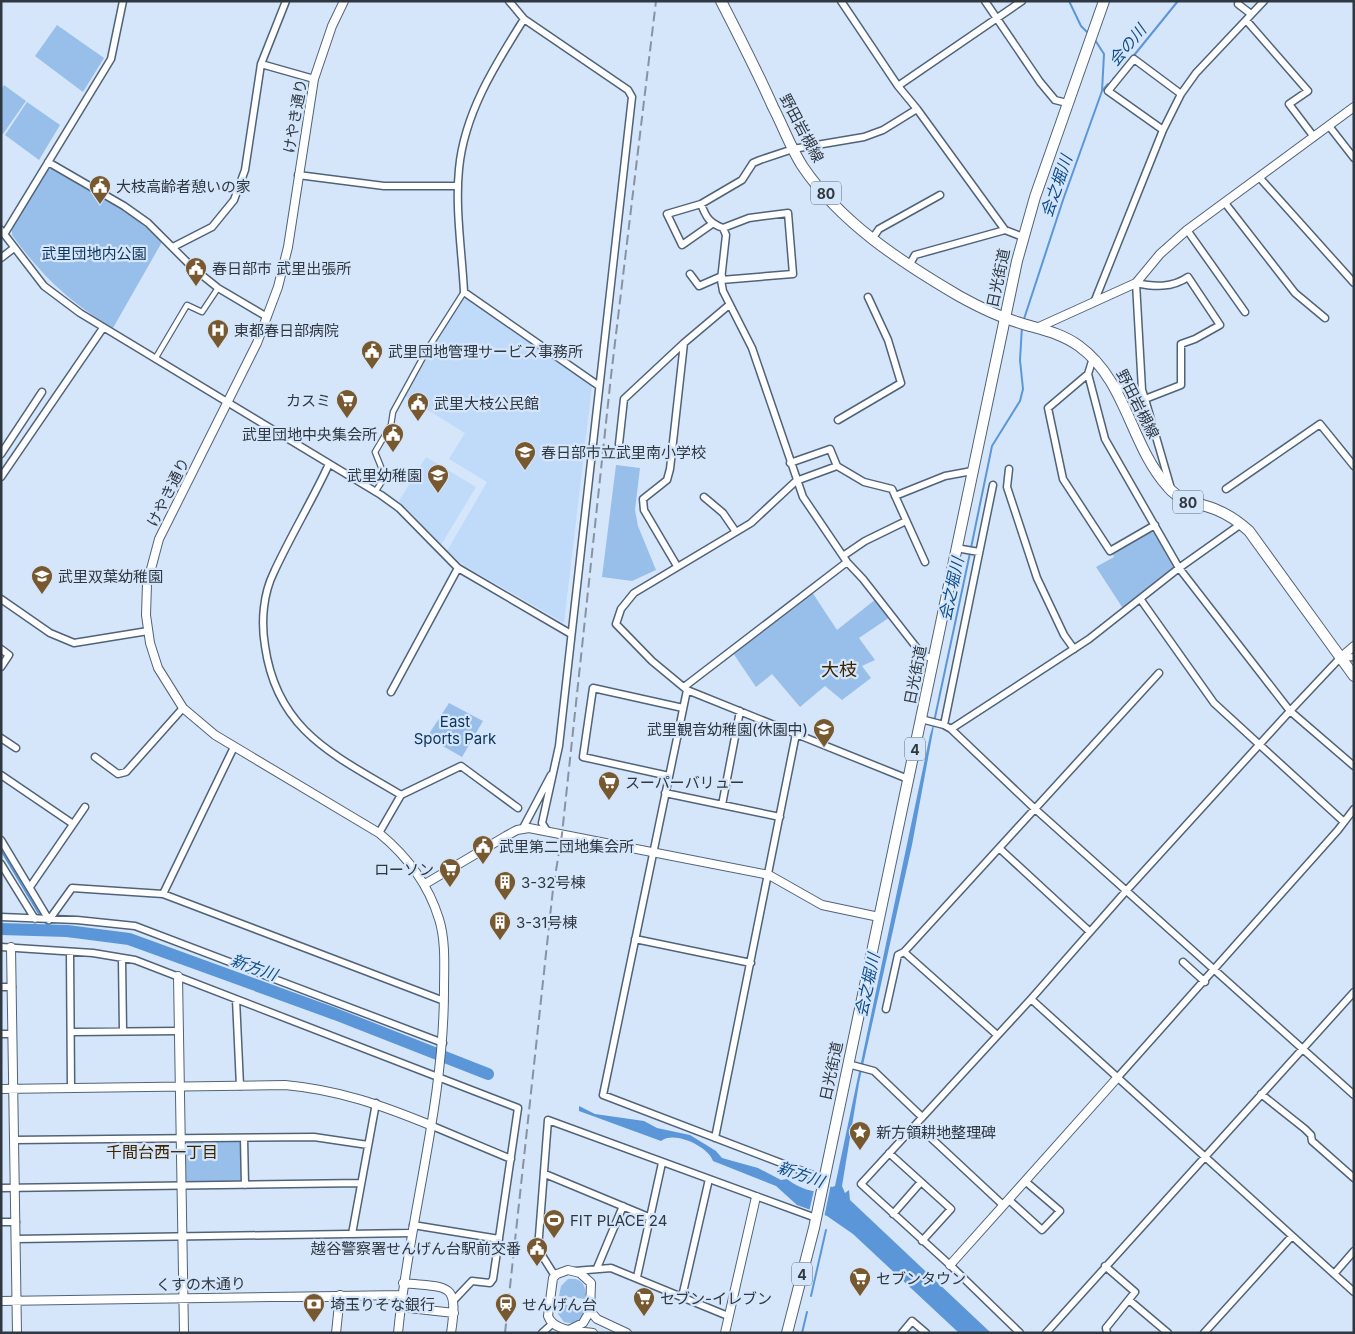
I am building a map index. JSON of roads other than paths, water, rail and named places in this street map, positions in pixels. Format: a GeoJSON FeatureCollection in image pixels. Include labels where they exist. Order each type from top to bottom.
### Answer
{"type":"FeatureCollection","features":[{"type":"Feature","properties":{"kind":"main road","name":"野田岩槻線"},"geometry":{"type":"LineString","coordinates":[[721,1],[793,149],[803,166],[844,215],[872,239],[961,296],[1005,317],[1067,339],[1093,358],[1113,384],[1153,467],[1172,491],[1192,504],[1215,509],[1241,524],[1254,537],[1354,676]]}},
{"type":"Feature","properties":{"kind":"main road","name":"日光街道"},"geometry":{"type":"LineString","coordinates":[[787,1333],[816,1217],[908,779],[925,720],[933,660],[960,548],[972,471],[1023,237],[1067,103],[1104,1]]}},
{"type":"Feature","properties":{"kind":"street"},"geometry":{"type":"LineString","coordinates":[[123,1],[111,59],[3,231],[14,248],[44,286],[103,328],[375,492],[399,508],[458,568],[571,634]]}},
{"type":"Feature","properties":{"kind":"street"},"geometry":{"type":"LineString","coordinates":[[173,247],[212,227],[234,200],[245,170],[261,64],[286,1]]}},
{"type":"Feature","properties":{"kind":"street","name":"けやき通り"},"geometry":{"type":"LineString","coordinates":[[344,1],[332,26],[314,80],[288,247],[268,316],[154,551],[147,584],[148,631],[158,668],[176,700],[183,708],[203,726],[234,747],[379,833],[406,859],[425,884],[439,919],[443,938],[444,1001],[441,1068],[411,1233],[398,1333]]}},
{"type":"Feature","properties":{"kind":"street"},"geometry":{"type":"LineString","coordinates":[[509,1],[524,19],[628,90],[632,97],[556,764],[542,823],[547,831]]}},
{"type":"Feature","properties":{"kind":"street"},"geometry":{"type":"LineString","coordinates":[[841,1],[898,86],[918,109],[1005,230],[1023,237]]}},
{"type":"Feature","properties":{"kind":"street"},"geometry":{"type":"LineString","coordinates":[[985,1],[1040,82],[1055,100],[1067,103]]}},
{"type":"Feature","properties":{"kind":"street"},"geometry":{"type":"LineString","coordinates":[[898,86],[1022,1]]}},
{"type":"Feature","properties":{"kind":"street"},"geometry":{"type":"LineString","coordinates":[[1095,300],[1163,130],[1181,94],[1196,74],[1264,1]]}},
{"type":"Feature","properties":{"kind":"street"},"geometry":{"type":"LineString","coordinates":[[1238,4],[1308,91],[1289,104],[1314,137]]}},
{"type":"Feature","properties":{"kind":"street"},"geometry":{"type":"LineString","coordinates":[[375,492],[385,477],[375,452],[391,425],[393,412],[427,350],[464,292],[458,186],[459,169],[470,122],[485,86],[524,19]]}},
{"type":"Feature","properties":{"kind":"street"},"geometry":{"type":"LineString","coordinates":[[1163,130],[1108,91],[1134,59],[1181,94]]}},
{"type":"Feature","properties":{"kind":"street"},"geometry":{"type":"LineString","coordinates":[[261,64],[314,80]]}},
{"type":"Feature","properties":{"kind":"street"},"geometry":{"type":"LineString","coordinates":[[1029,325],[1136,283],[1160,254],[1187,230],[1354,107]]}},
{"type":"Feature","properties":{"kind":"street"},"geometry":{"type":"LineString","coordinates":[[712,224],[682,245],[666,214],[701,204],[742,180],[753,163],[793,149],[864,137],[883,130],[918,109]]}},
{"type":"Feature","properties":{"kind":"street"},"geometry":{"type":"LineString","coordinates":[[1329,126],[1354,158]]}},
{"type":"Feature","properties":{"kind":"street"},"geometry":{"type":"LineString","coordinates":[[48,162],[124,206],[148,224],[193,268],[218,288],[268,316]]}},
{"type":"Feature","properties":{"kind":"street"},"geometry":{"type":"LineString","coordinates":[[298,174],[384,186],[458,186]]}},
{"type":"Feature","properties":{"kind":"street"},"geometry":{"type":"LineString","coordinates":[[1259,176],[1354,283]]}},
{"type":"Feature","properties":{"kind":"street"},"geometry":{"type":"LineString","coordinates":[[872,239],[879,229],[940,195]]}},
{"type":"Feature","properties":{"kind":"street"},"geometry":{"type":"LineString","coordinates":[[1225,203],[1295,293],[1325,318]]}},
{"type":"Feature","properties":{"kind":"street"},"geometry":{"type":"LineString","coordinates":[[690,274],[699,286],[721,278],[793,274],[788,213],[749,218],[723,228],[712,224],[706,217],[701,204]]}},
{"type":"Feature","properties":{"kind":"street"},"geometry":{"type":"LineString","coordinates":[[723,228],[726,235],[721,278],[722,292],[752,348],[796,481],[812,512],[845,559],[920,652],[933,660]]}},
{"type":"Feature","properties":{"kind":"street"},"geometry":{"type":"LineString","coordinates":[[910,264],[915,255],[1005,230]]}},
{"type":"Feature","properties":{"kind":"street"},"geometry":{"type":"LineString","coordinates":[[1187,230],[1245,312]]}},
{"type":"Feature","properties":{"kind":"street"},"geometry":{"type":"LineString","coordinates":[[1,258],[14,248]]}},
{"type":"Feature","properties":{"kind":"street"},"geometry":{"type":"LineString","coordinates":[[1113,384],[1145,399],[1180,385],[1181,344],[1195,339],[1220,325],[1188,277],[1176,285],[1150,286],[1136,283]]}},
{"type":"Feature","properties":{"kind":"street"},"geometry":{"type":"LineString","coordinates":[[1136,283],[1145,399],[1172,491]]}},
{"type":"Feature","properties":{"kind":"street"},"geometry":{"type":"LineString","coordinates":[[155,359],[187,305],[202,312],[218,288]]}},
{"type":"Feature","properties":{"kind":"street"},"geometry":{"type":"LineString","coordinates":[[464,292],[599,386]]}},
{"type":"Feature","properties":{"kind":"street"},"geometry":{"type":"LineString","coordinates":[[838,420],[900,383],[888,340],[868,296]]}},
{"type":"Feature","properties":{"kind":"street"},"geometry":{"type":"LineString","coordinates":[[619,444],[624,399],[684,343],[729,305]]}},
{"type":"Feature","properties":{"kind":"street"},"geometry":{"type":"LineString","coordinates":[[1,477],[103,328]]}},
{"type":"Feature","properties":{"kind":"street"},"geometry":{"type":"LineString","coordinates":[[677,566],[644,510],[643,499],[666,480],[670,469],[684,343]]}},
{"type":"Feature","properties":{"kind":"street"},"geometry":{"type":"LineString","coordinates":[[1093,358],[1088,374],[1105,439],[1180,568],[1290,711],[1354,766]]}},
{"type":"Feature","properties":{"kind":"street"},"geometry":{"type":"LineString","coordinates":[[1088,374],[1048,408],[1063,479],[1110,551],[1155,525]]}},
{"type":"Feature","properties":{"kind":"street"},"geometry":{"type":"LineString","coordinates":[[1,454],[42,392]]}},
{"type":"Feature","properties":{"kind":"street"},"geometry":{"type":"LineString","coordinates":[[1226,489],[1320,424],[1354,466]]}},
{"type":"Feature","properties":{"kind":"street"},"geometry":{"type":"LineString","coordinates":[[790,462],[830,449],[837,466],[864,482],[892,489],[924,562]]}},
{"type":"Feature","properties":{"kind":"street"},"geometry":{"type":"LineString","coordinates":[[330,464],[273,573],[266,598],[262,628],[267,664],[280,697],[292,717],[311,737],[332,754],[401,795]]}},
{"type":"Feature","properties":{"kind":"street"},"geometry":{"type":"LineString","coordinates":[[837,466],[796,481],[751,524],[677,566],[627,599],[616,624],[652,661],[686,688],[908,779]]}},
{"type":"Feature","properties":{"kind":"street"},"geometry":{"type":"LineString","coordinates":[[1009,469],[1007,488],[1037,578],[1064,635],[1074,649]]}},
{"type":"Feature","properties":{"kind":"street"},"geometry":{"type":"LineString","coordinates":[[895,496],[945,476],[972,471]]}},
{"type":"Feature","properties":{"kind":"street"},"geometry":{"type":"LineString","coordinates":[[943,724],[993,486]]}},
{"type":"Feature","properties":{"kind":"street"},"geometry":{"type":"LineString","coordinates":[[704,497],[723,513],[736,532]]}},
{"type":"Feature","properties":{"kind":"street"},"geometry":{"type":"LineString","coordinates":[[823,1180],[603,1095],[686,688],[865,541],[906,521]]}},
{"type":"Feature","properties":{"kind":"street"},"geometry":{"type":"LineString","coordinates":[[951,729],[1074,649],[1241,524]]}},
{"type":"Feature","properties":{"kind":"street"},"geometry":{"type":"LineString","coordinates":[[960,548],[978,552]]}},
{"type":"Feature","properties":{"kind":"street"},"geometry":{"type":"LineString","coordinates":[[391,692],[458,568]]}},
{"type":"Feature","properties":{"kind":"street"},"geometry":{"type":"LineString","coordinates":[[1,599],[50,634],[74,643],[148,631]]}},
{"type":"Feature","properties":{"kind":"street"},"geometry":{"type":"LineString","coordinates":[[1141,600],[1214,703],[1344,822]]}},
{"type":"Feature","properties":{"kind":"street"},"geometry":{"type":"LineString","coordinates":[[1020,1333],[950,1265],[861,1184],[996,1034],[1031,999],[1089,931],[1290,711],[1340,658],[1354,646]]}},
{"type":"Feature","properties":{"kind":"street"},"geometry":{"type":"LineString","coordinates":[[1,650],[9,655],[1,667]]}},
{"type":"Feature","properties":{"kind":"street"},"geometry":{"type":"LineString","coordinates":[[1340,658],[1354,657]]}},
{"type":"Feature","properties":{"kind":"street"},"geometry":{"type":"LineString","coordinates":[[886,1009],[898,955],[904,952],[1159,673]]}},
{"type":"Feature","properties":{"kind":"street"},"geometry":{"type":"LineString","coordinates":[[669,776],[583,756],[592,688],[683,708]]}},
{"type":"Feature","properties":{"kind":"street"},"geometry":{"type":"LineString","coordinates":[[94,757],[118,774],[126,772],[183,708]]}},
{"type":"Feature","properties":{"kind":"street"},"geometry":{"type":"LineString","coordinates":[[722,805],[740,711]]}},
{"type":"Feature","properties":{"kind":"street"},"geometry":{"type":"LineString","coordinates":[[925,720],[943,724],[951,729],[1034,808],[1354,1094]]}},
{"type":"Feature","properties":{"kind":"street"},"geometry":{"type":"LineString","coordinates":[[715,1138],[796,734]]}},
{"type":"Feature","properties":{"kind":"street"},"geometry":{"type":"LineString","coordinates":[[1,738],[16,748]]}},
{"type":"Feature","properties":{"kind":"street"},"geometry":{"type":"LineString","coordinates":[[163,894],[234,747]]}},
{"type":"Feature","properties":{"kind":"street"},"geometry":{"type":"LineString","coordinates":[[425,884],[523,828],[556,764]]}},
{"type":"Feature","properties":{"kind":"street"},"geometry":{"type":"LineString","coordinates":[[379,833],[401,795],[460,766],[518,808]]}},
{"type":"Feature","properties":{"kind":"street"},"geometry":{"type":"LineString","coordinates":[[1,775],[73,824]]}},
{"type":"Feature","properties":{"kind":"street"},"geometry":{"type":"LineString","coordinates":[[666,793],[780,817]]}},
{"type":"Feature","properties":{"kind":"street"},"geometry":{"type":"LineString","coordinates":[[30,887],[85,807]]}},
{"type":"Feature","properties":{"kind":"street"},"geometry":{"type":"LineString","coordinates":[[950,1265],[1215,971],[1354,808]]}},
{"type":"Feature","properties":{"kind":"street"},"geometry":{"type":"LineString","coordinates":[[523,828],[547,831],[769,875],[822,905],[879,917]]}},
{"type":"Feature","properties":{"kind":"street"},"geometry":{"type":"LineString","coordinates":[[1,840],[50,920]]}},
{"type":"Feature","properties":{"kind":"street"},"geometry":{"type":"LineString","coordinates":[[999,848],[1089,931]]}},
{"type":"Feature","properties":{"kind":"street"},"geometry":{"type":"LineString","coordinates":[[1,864],[35,919]]}},
{"type":"Feature","properties":{"kind":"street"},"geometry":{"type":"LineString","coordinates":[[50,920],[72,888],[163,894],[444,1001]]}},
{"type":"Feature","properties":{"kind":"street"},"geometry":{"type":"LineString","coordinates":[[1,917],[135,926],[443,1046]]}},
{"type":"Feature","properties":{"kind":"street"},"geometry":{"type":"LineString","coordinates":[[635,939],[751,963]]}},
{"type":"Feature","properties":{"kind":"street"},"geometry":{"type":"LineString","coordinates":[[1,946],[70,953],[93,953],[135,960],[518,1108],[493,1279],[490,1283],[472,1281],[455,1299],[451,1333]]}},
{"type":"Feature","properties":{"kind":"street"},"geometry":{"type":"LineString","coordinates":[[11,947],[17,1333]]}},
{"type":"Feature","properties":{"kind":"street"},"geometry":{"type":"LineString","coordinates":[[904,952],[996,1034]]}},
{"type":"Feature","properties":{"kind":"street"},"geometry":{"type":"LineString","coordinates":[[70,953],[72,1088]]}},
{"type":"Feature","properties":{"kind":"street"},"geometry":{"type":"LineString","coordinates":[[122,959],[123,1032]]}},
{"type":"Feature","properties":{"kind":"street"},"geometry":{"type":"LineString","coordinates":[[1183,962],[1205,982]]}},
{"type":"Feature","properties":{"kind":"street"},"geometry":{"type":"LineString","coordinates":[[178,976],[184,1333]]}},
{"type":"Feature","properties":{"kind":"street"},"geometry":{"type":"LineString","coordinates":[[1,987],[12,987]]}},
{"type":"Feature","properties":{"kind":"street"},"geometry":{"type":"LineString","coordinates":[[1046,1333],[1354,992]]}},
{"type":"Feature","properties":{"kind":"street"},"geometry":{"type":"LineString","coordinates":[[236,999],[240,1086]]}},
{"type":"Feature","properties":{"kind":"street"},"geometry":{"type":"LineString","coordinates":[[1031,999],[1354,1292]]}},
{"type":"Feature","properties":{"kind":"street"},"geometry":{"type":"LineString","coordinates":[[72,1032],[179,1031]]}},
{"type":"Feature","properties":{"kind":"street"},"geometry":{"type":"LineString","coordinates":[[1,1034],[12,1034]]}},
{"type":"Feature","properties":{"kind":"street"},"geometry":{"type":"LineString","coordinates":[[848,1064],[874,1071],[922,1117]]}},
{"type":"Feature","properties":{"kind":"street"},"geometry":{"type":"LineString","coordinates":[[1,1089],[240,1086],[314,1088],[376,1103],[511,1158]]}},
{"type":"Feature","properties":{"kind":"street"},"geometry":{"type":"LineString","coordinates":[[1261,1094],[1301,1125],[1311,1135],[1312,1142],[1354,1178]]}},
{"type":"Feature","properties":{"kind":"street"},"geometry":{"type":"LineString","coordinates":[[352,1234],[376,1103]]}},
{"type":"Feature","properties":{"kind":"street"},"geometry":{"type":"LineString","coordinates":[[556,1276],[538,1249],[548,1120],[662,1163],[816,1217]]}},
{"type":"Feature","properties":{"kind":"street"},"geometry":{"type":"LineString","coordinates":[[916,1124],[1006,1203],[1042,1230],[1060,1211],[1025,1180]]}},
{"type":"Feature","properties":{"kind":"street"},"geometry":{"type":"LineString","coordinates":[[14,1140],[314,1137],[368,1145]]}},
{"type":"Feature","properties":{"kind":"street"},"geometry":{"type":"LineString","coordinates":[[244,1138],[245,1185]]}},
{"type":"Feature","properties":{"kind":"street"},"geometry":{"type":"LineString","coordinates":[[889,1153],[951,1209],[922,1241]]}},
{"type":"Feature","properties":{"kind":"street"},"geometry":{"type":"LineString","coordinates":[[638,1277],[662,1163]]}},
{"type":"Feature","properties":{"kind":"street"},"geometry":{"type":"LineString","coordinates":[[545,1174],[651,1218]]}},
{"type":"Feature","properties":{"kind":"street"},"geometry":{"type":"LineString","coordinates":[[682,1297],[709,1179]]}},
{"type":"Feature","properties":{"kind":"street"},"geometry":{"type":"LineString","coordinates":[[893,1214],[921,1182]]}},
{"type":"Feature","properties":{"kind":"street"},"geometry":{"type":"LineString","coordinates":[[1,1188],[361,1183]]}},
{"type":"Feature","properties":{"kind":"street"},"geometry":{"type":"LineString","coordinates":[[724,1333],[756,1196]]}},
{"type":"Feature","properties":{"kind":"street"},"geometry":{"type":"LineString","coordinates":[[597,1268],[623,1206]]}},
{"type":"Feature","properties":{"kind":"street"},"geometry":{"type":"LineString","coordinates":[[1,1222],[16,1222]]}},
{"type":"Feature","properties":{"kind":"street"},"geometry":{"type":"LineString","coordinates":[[413,1225],[499,1239]]}},
{"type":"Feature","properties":{"kind":"street"},"geometry":{"type":"LineString","coordinates":[[16,1239],[411,1233]]}},
{"type":"Feature","properties":{"kind":"street"},"geometry":{"type":"LineString","coordinates":[[1204,1333],[1292,1236]]}},
{"type":"Feature","properties":{"kind":"street"},"geometry":{"type":"LineString","coordinates":[[1334,1274],[1354,1251]]}},
{"type":"Feature","properties":{"kind":"street"},"geometry":{"type":"LineString","coordinates":[[1106,1266],[1135,1292],[1106,1328],[1107,1333]]}},
{"type":"Feature","properties":{"kind":"street"},"geometry":{"type":"LineString","coordinates":[[593,1333],[556,1326],[548,1316],[552,1281],[556,1276],[568,1270],[610,1268],[638,1277],[728,1316]]}},
{"type":"Feature","properties":{"kind":"street"},"geometry":{"type":"LineString","coordinates":[[575,1271],[587,1277],[591,1283],[590,1311],[583,1323],[575,1331]]}},
{"type":"Feature","properties":{"kind":"street"},"geometry":{"type":"LineString","coordinates":[[403,1283],[446,1289],[455,1299]]}},
{"type":"Feature","properties":{"kind":"street","name":"くすの木通り"},"geometry":{"type":"LineString","coordinates":[[1,1301],[402,1294]]}},
{"type":"Feature","properties":{"kind":"street"},"geometry":{"type":"LineString","coordinates":[[336,1333],[340,1295]]}},
{"type":"Feature","properties":{"kind":"street"},"geometry":{"type":"LineString","coordinates":[[1129,1300],[1168,1333]]}},
{"type":"Feature","properties":{"kind":"street"},"geometry":{"type":"LineString","coordinates":[[400,1307],[454,1313]]}},
{"type":"Feature","properties":{"kind":"street"},"geometry":{"type":"LineString","coordinates":[[590,1311],[597,1319],[627,1333]]}},
{"type":"Feature","properties":{"kind":"street"},"geometry":{"type":"LineString","coordinates":[[902,1333],[912,1321],[926,1333]]}},
{"type":"Feature","properties":{"kind":"street"},"geometry":{"type":"LineString","coordinates":[[542,1333],[556,1326]]}},
{"type":"Feature","properties":{"kind":"waterway","name":"会之堀川"},"geometry":{"type":"LineString","coordinates":[[1069,1],[1081,26],[1088,33]]}},
{"type":"Feature","properties":{"kind":"waterway","name":"会の川"},"geometry":{"type":"LineString","coordinates":[[1131,59],[1178,1]]}},
{"type":"Feature","properties":{"kind":"waterway","name":"会之堀川"},"geometry":{"type":"LineString","coordinates":[[1024,319],[1063,200],[1102,91],[1104,54],[1095,40]]}},
{"type":"Feature","properties":{"kind":"waterway","name":"会の川"},"geometry":{"type":"LineString","coordinates":[[1113,79],[1118,74]]}},
{"type":"Feature","properties":{"kind":"waterway","name":"会之堀川"},"geometry":{"type":"LineString","coordinates":[[1102,91],[1108,84]]}},
{"type":"Feature","properties":{"kind":"waterway","name":"会之堀川"},"geometry":{"type":"LineString","coordinates":[[971,548],[992,446],[1020,401],[1023,389],[1020,360],[1022,326]]}},
{"type":"Feature","properties":{"kind":"waterway","name":"会之堀川"},"geometry":{"type":"LineString","coordinates":[[934,722],[970,553]]}},
{"type":"Feature","properties":{"kind":"waterway"},"geometry":{"type":"LineString","coordinates":[[1,850],[41,917]]}},
{"type":"Feature","properties":{"kind":"waterway"},"geometry":{"type":"LineString","coordinates":[[44,921],[52,931]]}},
{"type":"Feature","properties":{"kind":"waterway","name":"新方川"},"geometry":{"type":"LineString","coordinates":[[1,929],[67,931],[129,939],[335,1014],[488,1074]]}},
{"type":"Feature","properties":{"kind":"waterway"},"geometry":{"type":"LineString","coordinates":[[811,1296],[826,1230]]}},
{"type":"Feature","properties":{"kind":"waterway"},"geometry":{"type":"LineString","coordinates":[[802,1333],[807,1312]]}},
{"type":"Feature","properties":{"kind":"railway"},"geometry":{"type":"LineString","coordinates":[[505,1333],[553,889],[562,834],[611,376],[656,1]]}},
{"type":"Feature","properties":{"kind":"place","name":"大枝高齢者憩いの家"},"geometry":{"type":"Point","coordinates":[100,205]}},
{"type":"Feature","properties":{"kind":"place","name":"春日部市 武里出張所"},"geometry":{"type":"Point","coordinates":[196,287]}},
{"type":"Feature","properties":{"kind":"place","name":"東都春日部病院"},"geometry":{"type":"Point","coordinates":[218,349]}},
{"type":"Feature","properties":{"kind":"place","name":"武里団地管理サービス事務所"},"geometry":{"type":"Point","coordinates":[372,370]}},
{"type":"Feature","properties":{"kind":"place","name":"カスミ"},"geometry":{"type":"Point","coordinates":[347,419]}},
{"type":"Feature","properties":{"kind":"place","name":"武里大枝公民館"},"geometry":{"type":"Point","coordinates":[418,422]}},
{"type":"Feature","properties":{"kind":"place","name":"武里団地中央集会所"},"geometry":{"type":"Point","coordinates":[393,453]}},
{"type":"Feature","properties":{"kind":"place","name":"春日部市立武里南小学校"},"geometry":{"type":"Point","coordinates":[525,471]}},
{"type":"Feature","properties":{"kind":"place","name":"武里幼稚園"},"geometry":{"type":"Point","coordinates":[438,494]}},
{"type":"Feature","properties":{"kind":"place","name":"武里双葉幼稚園"},"geometry":{"type":"Point","coordinates":[42,595]}},
{"type":"Feature","properties":{"kind":"place","name":"武里観音幼稚園(休園中)"},"geometry":{"type":"Point","coordinates":[824,748]}},
{"type":"Feature","properties":{"kind":"place","name":"スーパーバリュー"},"geometry":{"type":"Point","coordinates":[609,801]}},
{"type":"Feature","properties":{"kind":"place","name":"武里第二団地集会所"},"geometry":{"type":"Point","coordinates":[483,865]}},
{"type":"Feature","properties":{"kind":"place","name":"ローソン"},"geometry":{"type":"Point","coordinates":[450,888]}},
{"type":"Feature","properties":{"kind":"place","name":"3-32号棟"},"geometry":{"type":"Point","coordinates":[505,901]}},
{"type":"Feature","properties":{"kind":"place","name":"3-31号棟"},"geometry":{"type":"Point","coordinates":[500,941]}},
{"type":"Feature","properties":{"kind":"place","name":"新方領耕地整理碑"},"geometry":{"type":"Point","coordinates":[860,1151]}},
{"type":"Feature","properties":{"kind":"place","name":"FIT PLACE 24"},"geometry":{"type":"Point","coordinates":[554,1239]}},
{"type":"Feature","properties":{"kind":"place","name":"越谷警察署せんげん台駅前交番"},"geometry":{"type":"Point","coordinates":[537,1267]}},
{"type":"Feature","properties":{"kind":"place","name":"セブンタウン"},"geometry":{"type":"Point","coordinates":[860,1297]}},
{"type":"Feature","properties":{"kind":"place","name":"セブン-イレブン"},"geometry":{"type":"Point","coordinates":[644,1317]}},
{"type":"Feature","properties":{"kind":"place","name":"埼玉りそな銀行"},"geometry":{"type":"Point","coordinates":[314,1323]}},
{"type":"Feature","properties":{"kind":"place","name":"せんげん台"},"geometry":{"type":"Point","coordinates":[506,1323]}},
{"type":"Feature","properties":{"kind":"district","name":"大枝"},"geometry":{"type":"Point","coordinates":[839,669]}},
{"type":"Feature","properties":{"kind":"district","name":"千間台西一丁目"},"geometry":{"type":"Point","coordinates":[162,1152]}},
{"type":"Feature","properties":{"kind":"park label","name":"武里団地内公園"},"geometry":{"type":"Point","coordinates":[94,253]}},
{"type":"Feature","properties":{"kind":"park label","name":"East Sports Park"},"geometry":{"type":"Point","coordinates":[455,730]}}]}
